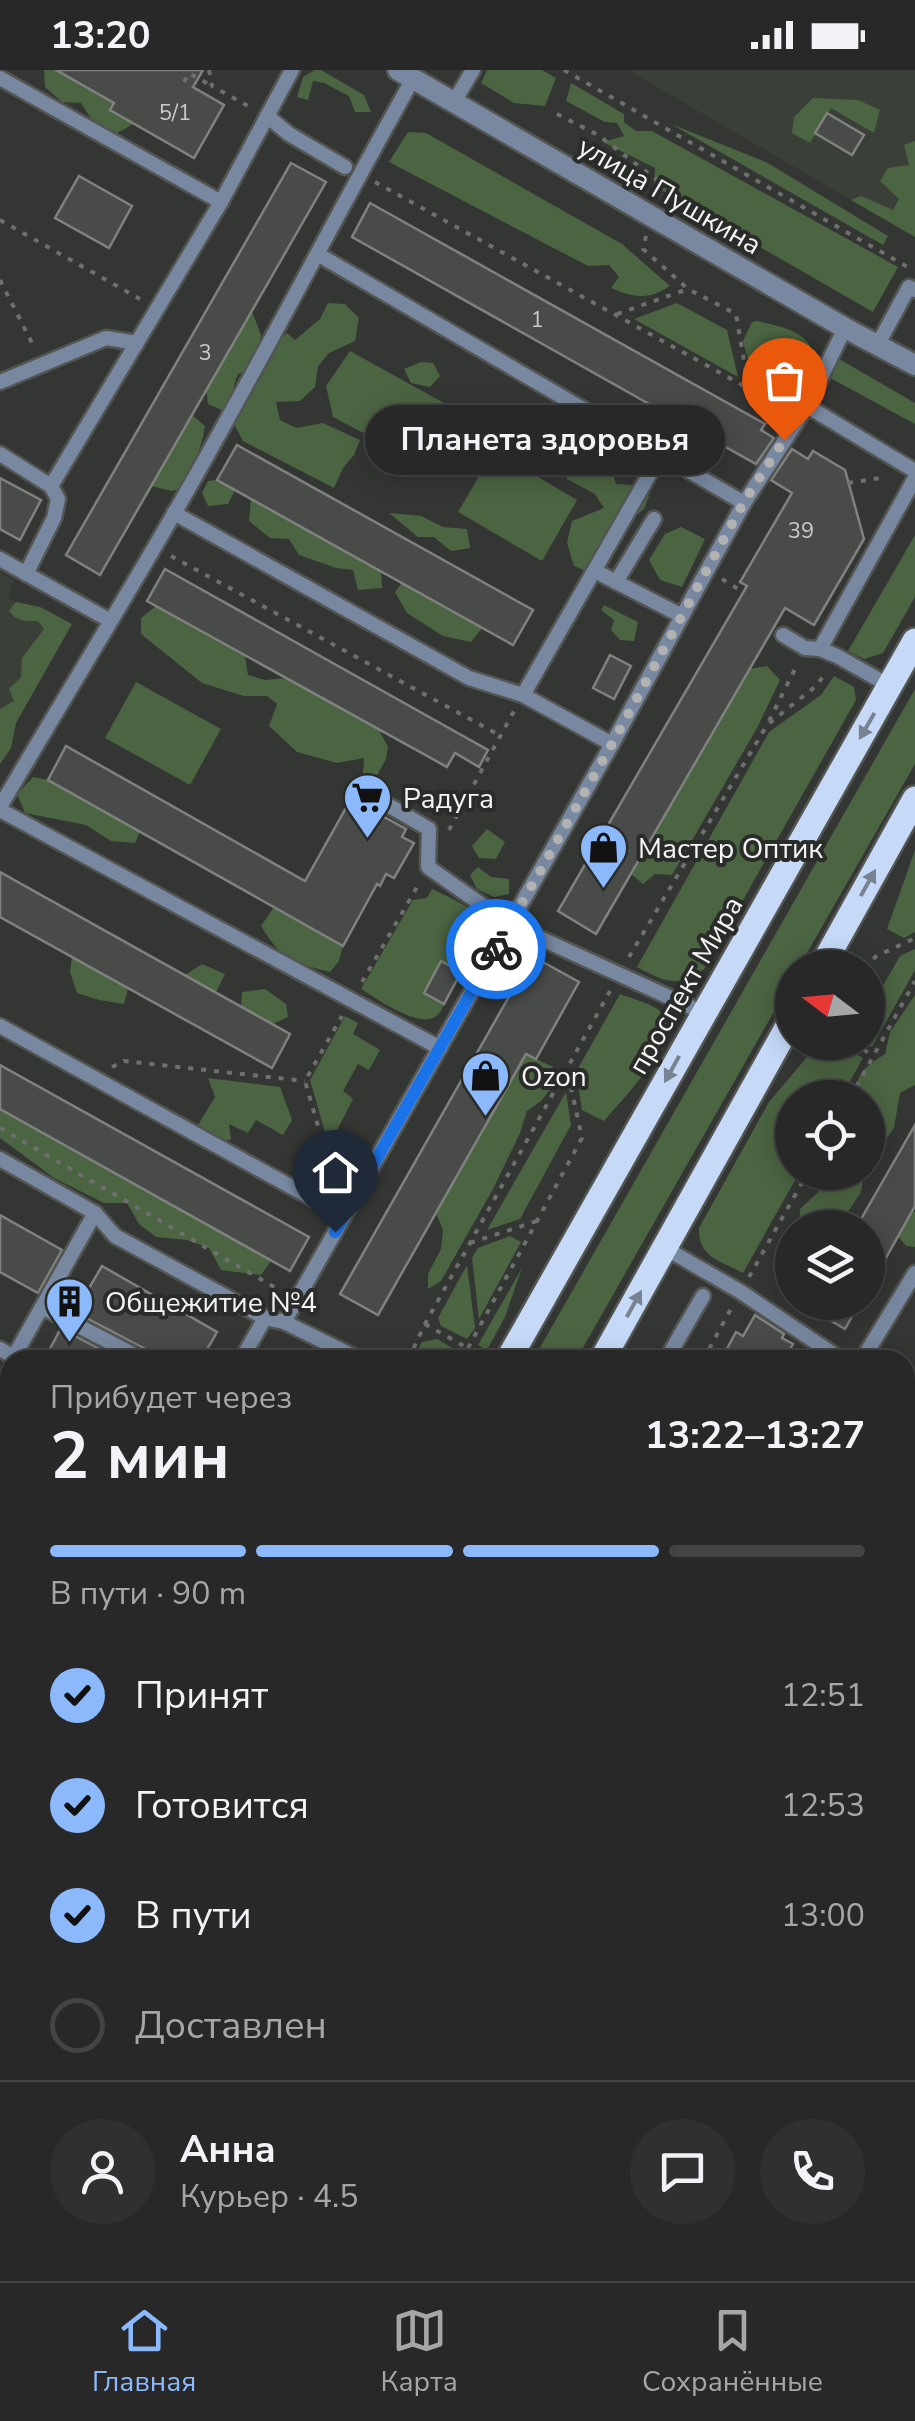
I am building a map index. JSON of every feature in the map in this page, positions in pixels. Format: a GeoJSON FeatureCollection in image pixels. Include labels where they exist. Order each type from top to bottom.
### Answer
{"type":"FeatureCollection","features":[{"type":"Feature","properties":{"kind":"main road","name":"проспект Мира"},"geometry":{"type":"LineString","coordinates":[[514,1350],[915,641]]}},
{"type":"Feature","properties":{"kind":"main road"},"geometry":{"type":"LineString","coordinates":[[831,950],[915,799]]}},
{"type":"Feature","properties":{"kind":"main road"},"geometry":{"type":"LineString","coordinates":[[614,1350],[775,1050]]}},
{"type":"Feature","properties":{"kind":"street","name":"улица Пушкина"},"geometry":{"type":"LineString","coordinates":[[405,74],[915,365]]}},
{"type":"Feature","properties":{"kind":"lane"},"geometry":{"type":"LineString","coordinates":[[52,486],[221,202],[292,70]]}},
{"type":"Feature","properties":{"kind":"lane"},"geometry":{"type":"LineString","coordinates":[[454,102],[473,70]]}},
{"type":"Feature","properties":{"kind":"lane"},"geometry":{"type":"LineString","coordinates":[[405,74],[352,170],[318,255],[174,513],[0,808],[440,1048]]}},
{"type":"Feature","properties":{"kind":"lane"},"geometry":{"type":"LineString","coordinates":[[0,78],[221,202]]}},
{"type":"Feature","properties":{"kind":"lane"},"geometry":{"type":"LineString","coordinates":[[267,116],[288,134],[352,170]]}},
{"type":"Feature","properties":{"kind":"lane"},"geometry":{"type":"LineString","coordinates":[[318,255],[744,502]]}},
{"type":"Feature","properties":{"kind":"lane"},"geometry":{"type":"LineString","coordinates":[[878,344],[909,287],[915,290]]}},
{"type":"Feature","properties":{"kind":"lane"},"geometry":{"type":"LineString","coordinates":[[284,1322],[612,744],[744,502],[803,411],[845,328]]}},
{"type":"Feature","properties":{"kind":"lane"},"geometry":{"type":"LineString","coordinates":[[0,382],[106,338],[137,343]]}},
{"type":"Feature","properties":{"kind":"lane"},"geometry":{"type":"LineString","coordinates":[[803,411],[915,474],[813,648]]}},
{"type":"Feature","properties":{"kind":"lane"},"geometry":{"type":"LineString","coordinates":[[0,454],[52,486],[58,500],[54,518],[26,574]]}},
{"type":"Feature","properties":{"kind":"lane"},"geometry":{"type":"LineString","coordinates":[[522,695],[661,454]]}},
{"type":"Feature","properties":{"kind":"lane"},"geometry":{"type":"LineString","coordinates":[[174,513],[469,678],[522,695],[612,744]]}},
{"type":"Feature","properties":{"kind":"lane"},"geometry":{"type":"LineString","coordinates":[[616,582],[654,519]]}},
{"type":"Feature","properties":{"kind":"lane"},"geometry":{"type":"LineString","coordinates":[[1,563],[109,620]]}},
{"type":"Feature","properties":{"kind":"lane"},"geometry":{"type":"LineString","coordinates":[[595,570],[682,616]]}},
{"type":"Feature","properties":{"kind":"lane"},"geometry":{"type":"LineString","coordinates":[[784,635],[837,656],[890,686]]}},
{"type":"Feature","properties":{"kind":"lane"},"geometry":{"type":"LineString","coordinates":[[364,791],[430,829],[428,867],[510,924],[704,1013]]}},
{"type":"Feature","properties":{"kind":"lane"},"geometry":{"type":"LineString","coordinates":[[0,1026],[344,1216]]}},
{"type":"Feature","properties":{"kind":"lane"},"geometry":{"type":"LineString","coordinates":[[0,1159],[95,1213],[115,1236],[265,1318],[284,1322],[341,1350]]}},
{"type":"Feature","properties":{"kind":"lane"},"geometry":{"type":"LineString","coordinates":[[14,1350],[95,1213]]}},
{"type":"Feature","properties":{"kind":"lane"},"geometry":{"type":"LineString","coordinates":[[665,1248],[741,1292],[827,1350]]}},
{"type":"Feature","properties":{"kind":"lane"},"geometry":{"type":"LineString","coordinates":[[868,1350],[915,1273]]}},
{"type":"Feature","properties":{"kind":"lane"},"geometry":{"type":"LineString","coordinates":[[672,1350],[702,1296]]}},
{"type":"Feature","properties":{"kind":"lane"},"geometry":{"type":"LineString","coordinates":[[42,1307],[125,1350]]}},
{"type":"Feature","properties":{"kind":"lane"},"geometry":{"type":"LineString","coordinates":[[247,1350],[265,1318]]}},
{"type":"Feature","properties":{"kind":"path"},"geometry":{"type":"LineString","coordinates":[[210,70],[212,86]]}},
{"type":"Feature","properties":{"kind":"path"},"geometry":{"type":"LineString","coordinates":[[564,70],[915,271]]}},
{"type":"Feature","properties":{"kind":"path"},"geometry":{"type":"LineString","coordinates":[[184,82],[189,73],[267,116]]}},
{"type":"Feature","properties":{"kind":"path"},"geometry":{"type":"LineString","coordinates":[[352,170],[749,390],[803,411]]}},
{"type":"Feature","properties":{"kind":"path"},"geometry":{"type":"LineString","coordinates":[[0,220],[157,309]]}},
{"type":"Feature","properties":{"kind":"path"},"geometry":{"type":"LineString","coordinates":[[0,280],[42,364]]}},
{"type":"Feature","properties":{"kind":"path"},"geometry":{"type":"LineString","coordinates":[[615,315],[688,288],[736,314],[749,390]]}},
{"type":"Feature","properties":{"kind":"path"},"geometry":{"type":"LineString","coordinates":[[848,482],[898,476]]}},
{"type":"Feature","properties":{"kind":"path"},"geometry":{"type":"LineString","coordinates":[[154,546],[501,736]]}},
{"type":"Feature","properties":{"kind":"path"},"geometry":{"type":"LineString","coordinates":[[708,571],[743,592]]}},
{"type":"Feature","properties":{"kind":"path"},"geometry":{"type":"LineString","coordinates":[[413,1350],[618,975],[813,648]]}},
{"type":"Feature","properties":{"kind":"path"},"geometry":{"type":"LineString","coordinates":[[766,726],[816,686],[837,656]]}},
{"type":"Feature","properties":{"kind":"path"},"geometry":{"type":"LineString","coordinates":[[344,1216],[305,1082],[522,695]]}},
{"type":"Feature","properties":{"kind":"path"},"geometry":{"type":"LineString","coordinates":[[885,953],[915,938]]}},
{"type":"Feature","properties":{"kind":"path"},"geometry":{"type":"LineString","coordinates":[[885,1036],[915,981]]}},
{"type":"Feature","properties":{"kind":"path"},"geometry":{"type":"LineString","coordinates":[[92,1076],[124,1061],[305,1082]]}},
{"type":"Feature","properties":{"kind":"path"},"geometry":{"type":"LineString","coordinates":[[468,1348],[582,1138],[567,1068]]}},
{"type":"Feature","properties":{"kind":"path"},"geometry":{"type":"LineString","coordinates":[[0,1128],[296,1300]]}},
{"type":"Feature","properties":{"kind":"path"},"geometry":{"type":"LineString","coordinates":[[708,1350],[798,1190]]}},
{"type":"Feature","properties":{"kind":"path"},"geometry":{"type":"LineString","coordinates":[[470,1243],[537,1221]]}},
{"type":"Feature","properties":{"kind":"path"},"geometry":{"type":"LineString","coordinates":[[425,1324],[472,1350]]}},
{"type":"Feature","properties":{"kind":"shaded area"},"geometry":{"type":"Polygon","coordinates":[[[628,70],[915,70],[915,237],[851,200],[628,70]]]}},
{"type":"Feature","properties":{"kind":"shaded area"},"geometry":{"type":"Polygon","coordinates":[[[0,573],[14,581],[8,598],[72,624],[0,751],[0,573]]]}},
{"type":"Feature","properties":{"kind":"green space"},"geometry":{"type":"Polygon","coordinates":[[[44,70],[56,70],[114,103],[110,110],[133,124],[112,136],[92,120],[81,103],[62,102],[45,87],[44,70]]]}},
{"type":"Feature","properties":{"kind":"green space"},"geometry":{"type":"Polygon","coordinates":[[[315,70],[364,95],[371,112],[355,112],[349,96],[324,83],[313,81],[308,100],[297,97],[303,77],[315,70]]]}},
{"type":"Feature","properties":{"kind":"green space"},"geometry":{"type":"Polygon","coordinates":[[[487,70],[542,70],[556,78],[545,106],[514,103],[481,83],[487,70]]]}},
{"type":"Feature","properties":{"kind":"green space"},"geometry":{"type":"Polygon","coordinates":[[[571,83],[624,114],[624,122],[636,131],[652,131],[898,267],[873,312],[654,186],[655,168],[603,142],[624,136],[617,123],[605,122],[566,101],[571,83]]]}},
{"type":"Feature","properties":{"kind":"green space"},"geometry":{"type":"Polygon","coordinates":[[[813,98],[858,100],[880,110],[874,133],[831,108],[810,143],[792,133],[794,117],[813,98]]]}},
{"type":"Feature","properties":{"kind":"green space"},"geometry":{"type":"Polygon","coordinates":[[[671,124],[766,162],[888,236],[883,245],[671,124]]]}},
{"type":"Feature","properties":{"kind":"green space"},"geometry":{"type":"Polygon","coordinates":[[[408,132],[426,133],[622,244],[670,286],[641,296],[611,288],[619,277],[609,265],[588,266],[389,162],[408,132]]]}},
{"type":"Feature","properties":{"kind":"green space"},"geometry":{"type":"Polygon","coordinates":[[[915,141],[915,237],[851,200],[861,196],[893,210],[899,199],[880,181],[888,168],[909,165],[904,145],[915,141]]]}},
{"type":"Feature","properties":{"kind":"green space"},"geometry":{"type":"Polygon","coordinates":[[[328,303],[345,304],[359,318],[355,341],[329,353],[318,366],[315,387],[300,401],[276,402],[280,420],[296,428],[323,423],[360,440],[334,488],[243,441],[233,422],[249,370],[238,374],[224,411],[208,404],[206,390],[252,311],[261,335],[257,353],[273,346],[287,333],[295,340],[320,319],[328,303]]]}},
{"type":"Feature","properties":{"kind":"green space"},"geometry":{"type":"Polygon","coordinates":[[[677,303],[727,330],[738,377],[634,319],[677,303]]]}},
{"type":"Feature","properties":{"kind":"green space"},"geometry":{"type":"Polygon","coordinates":[[[752,322],[796,333],[812,350],[790,392],[780,401],[755,387],[743,341],[752,322]]]}},
{"type":"Feature","properties":{"kind":"green space"},"geometry":{"type":"Polygon","coordinates":[[[350,351],[460,412],[428,467],[333,417],[326,386],[350,351]]]}},
{"type":"Feature","properties":{"kind":"green space"},"geometry":{"type":"Polygon","coordinates":[[[841,360],[915,403],[915,424],[821,373],[828,363],[841,360]]]}},
{"type":"Feature","properties":{"kind":"green space"},"geometry":{"type":"Polygon","coordinates":[[[421,362],[433,363],[440,376],[430,387],[411,383],[404,369],[421,362]]]}},
{"type":"Feature","properties":{"kind":"green space"},"geometry":{"type":"Polygon","coordinates":[[[192,415],[205,426],[187,487],[172,491],[151,486],[192,415]]]}},
{"type":"Feature","properties":{"kind":"green space"},"geometry":{"type":"Polygon","coordinates":[[[494,451],[577,500],[542,561],[458,512],[494,451]]]}},
{"type":"Feature","properties":{"kind":"green space"},"geometry":{"type":"Polygon","coordinates":[[[583,456],[607,458],[616,484],[631,485],[649,496],[644,509],[620,528],[611,557],[591,573],[574,566],[567,543],[572,521],[604,508],[595,494],[567,479],[563,463],[583,456]]]}},
{"type":"Feature","properties":{"kind":"green space"},"geometry":{"type":"Polygon","coordinates":[[[217,480],[235,490],[228,504],[208,506],[202,493],[208,481],[217,480]]]}},
{"type":"Feature","properties":{"kind":"green space"},"geometry":{"type":"Polygon","coordinates":[[[251,498],[381,571],[382,588],[358,590],[353,570],[299,555],[289,539],[270,538],[249,521],[251,498]]]}},
{"type":"Feature","properties":{"kind":"green space"},"geometry":{"type":"Polygon","coordinates":[[[389,513],[421,516],[443,527],[467,529],[470,548],[451,551],[434,537],[418,537],[389,513]]]}},
{"type":"Feature","properties":{"kind":"green space"},"geometry":{"type":"Polygon","coordinates":[[[681,527],[705,539],[682,587],[660,580],[649,560],[665,534],[681,527]]]}},
{"type":"Feature","properties":{"kind":"green space"},"geometry":{"type":"Polygon","coordinates":[[[915,535],[915,597],[883,653],[864,659],[848,651],[915,535]]]}},
{"type":"Feature","properties":{"kind":"green space"},"geometry":{"type":"Polygon","coordinates":[[[402,583],[482,628],[471,642],[443,636],[407,613],[395,592],[402,583]]]}},
{"type":"Feature","properties":{"kind":"green space"},"geometry":{"type":"Polygon","coordinates":[[[16,602],[40,607],[72,624],[16,723],[11,748],[0,764],[0,709],[14,701],[9,689],[21,677],[22,658],[44,629],[38,621],[12,615],[9,611],[16,602]]]}},
{"type":"Feature","properties":{"kind":"green space"},"geometry":{"type":"Polygon","coordinates":[[[604,605],[638,622],[634,641],[620,640],[611,630],[614,620],[601,610],[604,605]]]}},
{"type":"Feature","properties":{"kind":"green space"},"geometry":{"type":"Polygon","coordinates":[[[156,606],[245,656],[248,675],[265,680],[287,678],[379,730],[388,747],[375,779],[363,774],[364,758],[337,763],[297,752],[269,726],[277,704],[267,696],[244,696],[202,683],[141,634],[141,618],[156,606]]]}},
{"type":"Feature","properties":{"kind":"green space"},"geometry":{"type":"Polygon","coordinates":[[[767,666],[780,680],[757,728],[672,875],[655,874],[643,884],[631,874],[750,669],[767,666]]]}},
{"type":"Feature","properties":{"kind":"green space"},"geometry":{"type":"Polygon","coordinates":[[[834,676],[854,687],[856,700],[704,969],[686,979],[670,981],[637,967],[769,732],[821,695],[834,676]]]}},
{"type":"Feature","properties":{"kind":"green space"},"geometry":{"type":"Polygon","coordinates":[[[136,682],[221,729],[190,785],[105,738],[136,682]]]}},
{"type":"Feature","properties":{"kind":"green space"},"geometry":{"type":"Polygon","coordinates":[[[915,689],[915,764],[809,950],[775,950],[775,1010],[582,1350],[539,1350],[915,689]]]}},
{"type":"Feature","properties":{"kind":"green space"},"geometry":{"type":"Polygon","coordinates":[[[33,777],[48,780],[140,832],[135,843],[111,841],[86,825],[25,813],[17,794],[33,777]]]}},
{"type":"Feature","properties":{"kind":"green space"},"geometry":{"type":"Polygon","coordinates":[[[487,829],[505,842],[496,859],[479,858],[472,846],[487,829]]]}},
{"type":"Feature","properties":{"kind":"green space"},"geometry":{"type":"Polygon","coordinates":[[[915,850],[915,932],[904,938],[887,929],[915,850]]]}},
{"type":"Feature","properties":{"kind":"green space"},"geometry":{"type":"Polygon","coordinates":[[[478,867],[491,877],[509,879],[509,894],[494,897],[477,889],[470,875],[478,867]]]}},
{"type":"Feature","properties":{"kind":"green space"},"geometry":{"type":"Polygon","coordinates":[[[432,889],[475,913],[484,927],[476,950],[461,972],[441,962],[444,1003],[439,1014],[419,1019],[393,1009],[361,989],[413,900],[427,898],[432,889]]]}},
{"type":"Feature","properties":{"kind":"green space"},"geometry":{"type":"Polygon","coordinates":[[[274,907],[343,946],[339,961],[330,972],[297,962],[275,946],[261,926],[274,907]]]}},
{"type":"Feature","properties":{"kind":"green space"},"geometry":{"type":"Polygon","coordinates":[[[915,949],[915,970],[885,1024],[885,982],[900,956],[915,949]]]}},
{"type":"Feature","properties":{"kind":"green space"},"geometry":{"type":"Polygon","coordinates":[[[72,957],[128,988],[124,1004],[77,993],[70,972],[72,957]]]}},
{"type":"Feature","properties":{"kind":"green space"},"geometry":{"type":"Polygon","coordinates":[[[202,964],[225,974],[216,992],[185,975],[202,964]]]}},
{"type":"Feature","properties":{"kind":"green space"},"geometry":{"type":"Polygon","coordinates":[[[265,989],[286,1004],[288,1017],[273,1024],[241,1006],[242,992],[265,989]]]}},
{"type":"Feature","properties":{"kind":"green space"},"geometry":{"type":"Polygon","coordinates":[[[620,994],[659,1010],[666,1025],[664,1039],[646,1070],[604,1121],[582,1110],[576,1072],[620,994]]]}},
{"type":"Feature","properties":{"kind":"green space"},"geometry":{"type":"Polygon","coordinates":[[[915,995],[915,1085],[900,1093],[894,1128],[885,1141],[885,1080],[858,1080],[867,1067],[877,1060],[885,1060],[890,1032],[915,995]]]}},
{"type":"Feature","properties":{"kind":"green space"},"geometry":{"type":"Polygon","coordinates":[[[345,1016],[358,1023],[353,1034],[380,1050],[369,1070],[358,1064],[343,1091],[353,1099],[329,1146],[310,1080],[345,1016]]]}},
{"type":"Feature","properties":{"kind":"green space"},"geometry":{"type":"Polygon","coordinates":[[[526,1054],[553,1067],[557,1081],[527,1111],[493,1189],[441,1281],[428,1289],[428,1274],[441,1249],[443,1230],[436,1213],[526,1054]]]}},
{"type":"Feature","properties":{"kind":"green space"},"geometry":{"type":"Polygon","coordinates":[[[805,1060],[862,1060],[851,1080],[788,1080],[805,1060]]]}},
{"type":"Feature","properties":{"kind":"green space"},"geometry":{"type":"Polygon","coordinates":[[[208,1078],[280,1087],[292,1120],[283,1135],[256,1120],[248,1133],[229,1124],[231,1140],[216,1140],[198,1125],[215,1097],[208,1078]]]}},
{"type":"Feature","properties":{"kind":"green space"},"geometry":{"type":"Polygon","coordinates":[[[566,1092],[571,1125],[520,1219],[487,1230],[566,1092]]]}},
{"type":"Feature","properties":{"kind":"green space"},"geometry":{"type":"Polygon","coordinates":[[[775,1095],[775,1190],[789,1190],[743,1273],[707,1252],[699,1228],[775,1095]]]}},
{"type":"Feature","properties":{"kind":"green space"},"geometry":{"type":"Polygon","coordinates":[[[0,1109],[271,1261],[261,1275],[221,1270],[209,1248],[187,1240],[156,1237],[139,1224],[127,1203],[104,1203],[54,1178],[0,1138],[0,1109]]]}},
{"type":"Feature","properties":{"kind":"green space"},"geometry":{"type":"Polygon","coordinates":[[[820,1190],[861,1190],[849,1210],[800,1209],[820,1190]]]}},
{"type":"Feature","properties":{"kind":"green space"},"geometry":{"type":"Polygon","coordinates":[[[912,1212],[915,1247],[906,1246],[898,1236],[912,1212]]]}},
{"type":"Feature","properties":{"kind":"green space"},"geometry":{"type":"Polygon","coordinates":[[[510,1236],[521,1242],[479,1319],[472,1258],[478,1248],[510,1236]]]}},
{"type":"Feature","properties":{"kind":"green space"},"geometry":{"type":"Polygon","coordinates":[[[467,1265],[475,1328],[467,1339],[441,1326],[438,1318],[467,1265]]]}},
{"type":"Feature","properties":{"kind":"green space"},"geometry":{"type":"Polygon","coordinates":[[[522,1268],[505,1317],[487,1350],[478,1345],[522,1268]]]}},
{"type":"Feature","properties":{"kind":"green space"},"geometry":{"type":"Polygon","coordinates":[[[437,1339],[456,1350],[418,1350],[422,1342],[437,1339]]]}},
{"type":"Feature","properties":{"kind":"building"},"geometry":{"type":"Polygon","coordinates":[[[56,70],[203,70],[193,87],[224,105],[194,158],[110,110],[114,103],[56,70]]]}},
{"type":"Feature","properties":{"kind":"building"},"geometry":{"type":"Polygon","coordinates":[[[827,113],[864,135],[852,155],[815,133],[827,113]]]}},
{"type":"Feature","properties":{"kind":"building"},"geometry":{"type":"Polygon","coordinates":[[[291,163],[326,182],[100,575],[66,555],[291,163]]]}},
{"type":"Feature","properties":{"kind":"building"},"geometry":{"type":"Polygon","coordinates":[[[79,176],[132,206],[109,248],[55,218],[79,176]]]}},
{"type":"Feature","properties":{"kind":"building"},"geometry":{"type":"Polygon","coordinates":[[[370,203],[765,424],[761,430],[774,438],[756,464],[352,237],[370,203]]]}},
{"type":"Feature","properties":{"kind":"building"},"geometry":{"type":"Polygon","coordinates":[[[237,445],[533,610],[513,645],[217,480],[237,445]]]}},
{"type":"Feature","properties":{"kind":"building"},"geometry":{"type":"Polygon","coordinates":[[[792,449],[808,459],[813,451],[845,470],[864,539],[814,625],[785,608],[596,934],[558,911],[747,586],[740,582],[792,493],[771,480],[792,449]]]}},
{"type":"Feature","properties":{"kind":"building"},"geometry":{"type":"Polygon","coordinates":[[[0,478],[41,500],[20,540],[0,529],[0,478]]]}},
{"type":"Feature","properties":{"kind":"building"},"geometry":{"type":"Polygon","coordinates":[[[165,569],[488,750],[479,767],[455,753],[447,767],[147,601],[165,569]]]}},
{"type":"Feature","properties":{"kind":"building"},"geometry":{"type":"Polygon","coordinates":[[[610,655],[631,666],[614,699],[593,688],[610,655]]]}},
{"type":"Feature","properties":{"kind":"building"},"geometry":{"type":"Polygon","coordinates":[[[66,746],[305,881],[351,799],[406,829],[402,837],[414,843],[394,878],[386,874],[380,886],[377,884],[343,946],[48,780],[66,746]]]}},
{"type":"Feature","properties":{"kind":"building"},"geometry":{"type":"Polygon","coordinates":[[[0,872],[290,1034],[272,1068],[0,917],[0,872]]]}},
{"type":"Feature","properties":{"kind":"building"},"geometry":{"type":"Polygon","coordinates":[[[532,956],[579,982],[536,1059],[526,1054],[378,1315],[340,1294],[532,956]]]}},
{"type":"Feature","properties":{"kind":"building"},"geometry":{"type":"Polygon","coordinates":[[[441,961],[461,972],[444,1004],[424,993],[441,961]]]}},
{"type":"Feature","properties":{"kind":"building"},"geometry":{"type":"Polygon","coordinates":[[[0,1065],[309,1237],[290,1271],[0,1109],[0,1065]]]}},
{"type":"Feature","properties":{"kind":"building"},"geometry":{"type":"Polygon","coordinates":[[[915,1125],[915,1206],[885,1260],[885,1210],[866,1210],[878,1190],[885,1190],[885,1177],[915,1125]]]}},
{"type":"Feature","properties":{"kind":"building"},"geometry":{"type":"Polygon","coordinates":[[[0,1215],[62,1250],[38,1293],[0,1272],[0,1215]]]}},
{"type":"Feature","properties":{"kind":"building"},"geometry":{"type":"Polygon","coordinates":[[[102,1266],[217,1332],[207,1350],[147,1350],[75,1312],[102,1266]]]}},
{"type":"Feature","properties":{"kind":"building"},"geometry":{"type":"Polygon","coordinates":[[[755,1315],[793,1344],[790,1350],[726,1350],[736,1332],[743,1336],[755,1315]]]}},
{"type":"Feature","properties":{"kind":"building"},"geometry":{"type":"Polygon","coordinates":[[[830,1320],[850,1320],[845,1329],[830,1320]]]}},
{"type":"Feature","properties":{"kind":"building"},"geometry":{"type":"Polygon","coordinates":[[[60,1330],[102,1350],[49,1350],[60,1330]]]}},
{"type":"Feature","properties":{"kind":"way so far"},"geometry":{"type":"LineString","coordinates":[[496,949],[744,502],[784,440]]}},
{"type":"Feature","properties":{"kind":"place","name":"Планета здоровья"},"geometry":{"type":"Point","coordinates":[784,440]}},
{"type":"Feature","properties":{"kind":"place","name":"Радуга"},"geometry":{"type":"Point","coordinates":[368,840]}},
{"type":"Feature","properties":{"kind":"place","name":"Мастер Оптик"},"geometry":{"type":"Point","coordinates":[603,890]}},
{"type":"Feature","properties":{"kind":"place","name":"Ozon"},"geometry":{"type":"Point","coordinates":[486,1118]}},
{"type":"Feature","properties":{"kind":"place","name":"Общежитие №4"},"geometry":{"type":"Point","coordinates":[70,1344]}},
{"type":"Feature","properties":{"kind":"route"},"geometry":{"type":"LineString","coordinates":[[335,1232],[496,949]]}}]}
